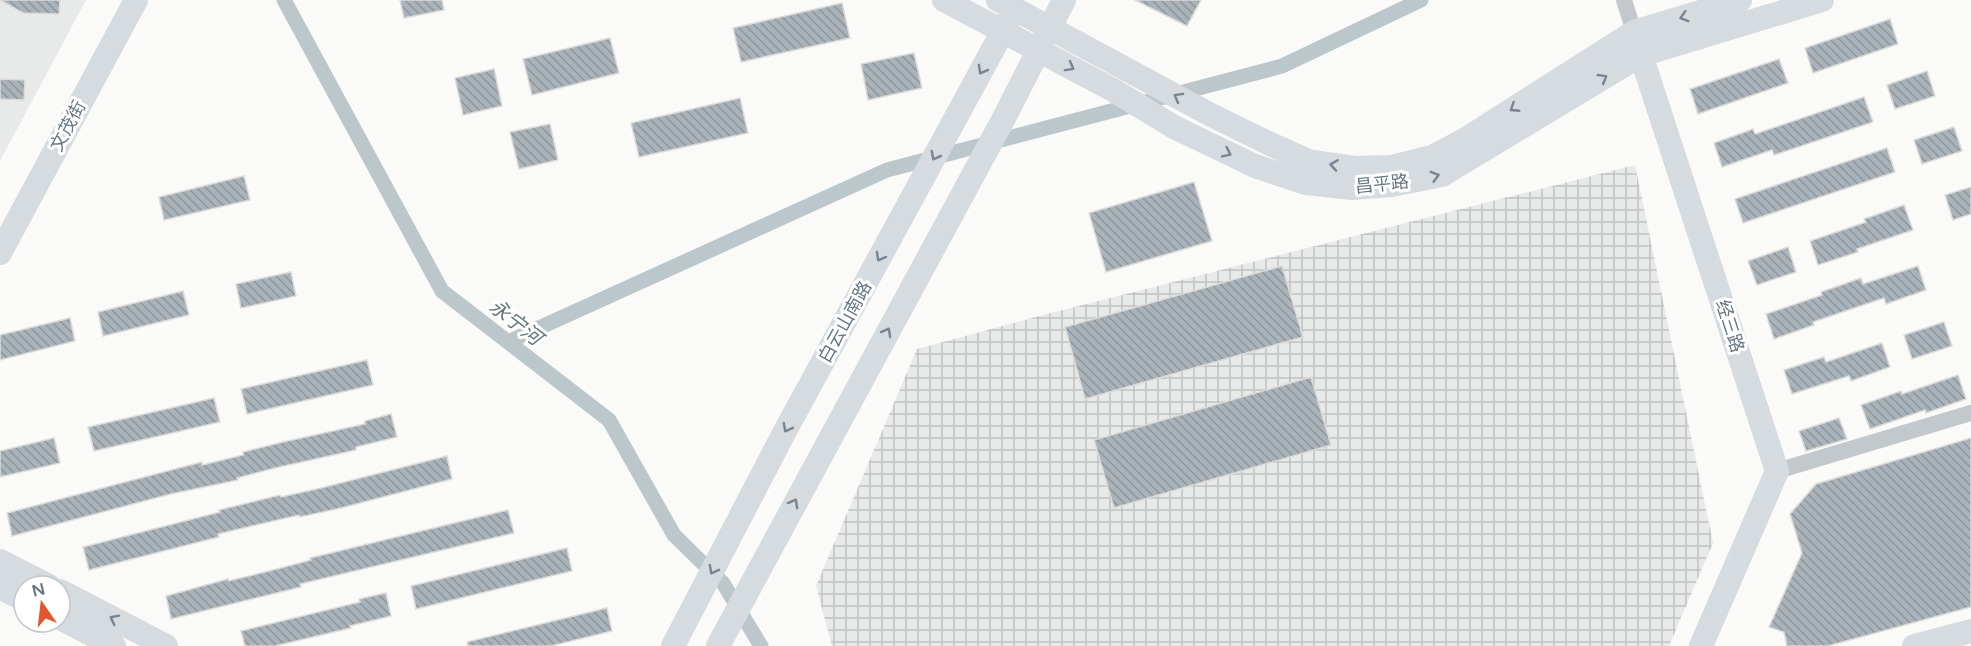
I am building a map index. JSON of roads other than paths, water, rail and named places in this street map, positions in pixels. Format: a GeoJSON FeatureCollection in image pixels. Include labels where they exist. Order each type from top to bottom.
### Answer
{"type":"FeatureCollection","features":[{"type":"Feature","properties":{"kind":"main road","name":"文茂街"},"geometry":{"type":"LineString","coordinates":[[0,253],[136,0]]}},
{"type":"Feature","properties":{"kind":"main road","name":"昌平路"},"geometry":{"type":"LineString","coordinates":[[944,0],[1113,90],[1174,127],[1255,166],[1306,183],[1352,188],[1392,185],[1442,175],[1641,55],[1821,0]]}},
{"type":"Feature","properties":{"kind":"main road"},"geometry":{"type":"LineString","coordinates":[[718,646],[1004,118],[1064,0]]}},
{"type":"Feature","properties":{"kind":"main road","name":"昌平路"},"geometry":{"type":"LineString","coordinates":[[1011,3],[1049,27],[1211,115],[1308,161],[1356,168],[1392,167],[1432,157],[1466,139],[1634,32],[1740,0]]}},
{"type":"Feature","properties":{"kind":"main road","name":"白云山南路"},"geometry":{"type":"LineString","coordinates":[[673,646],[784,433],[1003,31],[1011,3]]}},
{"type":"Feature","properties":{"kind":"main road","name":"经三路"},"geometry":{"type":"LineString","coordinates":[[1634,32],[1777,471]]}},
{"type":"Feature","properties":{"kind":"main road"},"geometry":{"type":"LineString","coordinates":[[1701,646],[1777,471]]}},
{"type":"Feature","properties":{"kind":"main road"},"geometry":{"type":"LineString","coordinates":[[0,561],[25,574]]}},
{"type":"Feature","properties":{"kind":"main road"},"geometry":{"type":"LineString","coordinates":[[72,597],[166,646]]}},
{"type":"Feature","properties":{"kind":"main road"},"geometry":{"type":"LineString","coordinates":[[72,624],[114,646]]}},
{"type":"Feature","properties":{"kind":"main road"},"geometry":{"type":"LineString","coordinates":[[1914,646],[1971,631]]}},
{"type":"Feature","properties":{"kind":"street","name":"经三路"},"geometry":{"type":"LineString","coordinates":[[1624,0],[1634,32]]}},
{"type":"Feature","properties":{"kind":"street"},"geometry":{"type":"LineString","coordinates":[[1777,471],[1971,413]]}},
{"type":"Feature","properties":{"kind":"waterway","name":"永宁河"},"geometry":{"type":"LineString","coordinates":[[284,0],[442,291],[609,420],[674,535],[723,583],[761,646]]}},
{"type":"Feature","properties":{"kind":"waterway"},"geometry":{"type":"LineString","coordinates":[[508,342],[887,170],[1282,66],[1421,0]]}}]}
